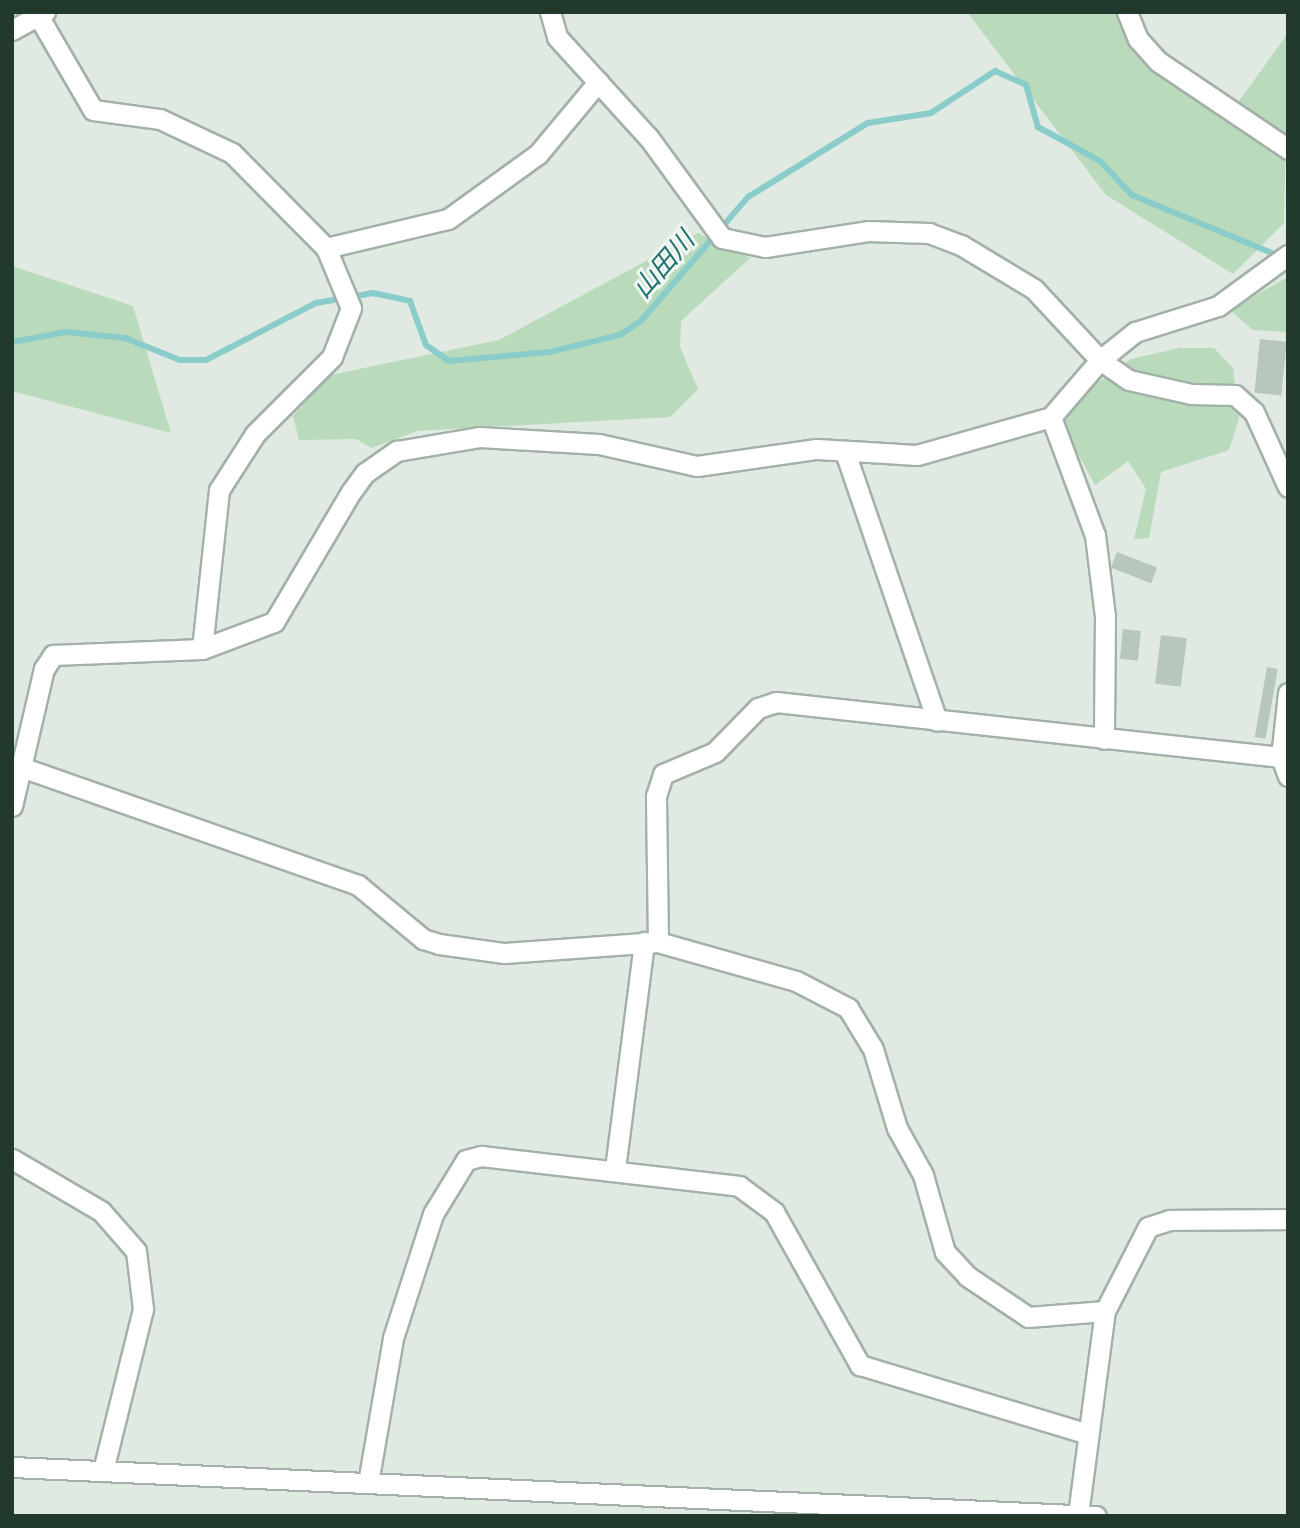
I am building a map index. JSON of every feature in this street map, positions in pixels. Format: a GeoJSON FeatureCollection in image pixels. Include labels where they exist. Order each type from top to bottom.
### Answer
{"type":"FeatureCollection","features":[{"type":"Feature","properties":{"kind":"street"},"geometry":{"type":"LineString","coordinates":[[550,12],[558,37],[598,82],[722,238],[765,247],[868,231],[929,233],[1001,264],[1034,289],[1100,360],[1129,380],[1191,394],[1235,395],[1254,412],[1288,487]]}},
{"type":"Feature","properties":{"kind":"street"},"geometry":{"type":"LineString","coordinates":[[1127,12],[1138,39],[1159,62],[1288,149]]}},
{"type":"Feature","properties":{"kind":"street"},"geometry":{"type":"LineString","coordinates":[[12,30],[40,15],[93,110],[160,118],[232,153],[326,248],[343,279],[349,327],[332,357],[230,465],[219,490],[202,649]]}},
{"type":"Feature","properties":{"kind":"street"},"geometry":{"type":"LineString","coordinates":[[326,248],[448,219],[538,154],[598,82]]}},
{"type":"Feature","properties":{"kind":"street"},"geometry":{"type":"LineString","coordinates":[[12,806],[44,669],[53,655],[202,649],[274,622],[365,473],[412,446],[479,437],[600,444],[697,466],[798,451],[917,455],[1051,417],[1100,360],[1135,332],[1218,306],[1288,255]]}},
{"type":"Feature","properties":{"kind":"street"},"geometry":{"type":"LineString","coordinates":[[1051,417],[1095,535],[1105,628],[1104,739]]}},
{"type":"Feature","properties":{"kind":"street"},"geometry":{"type":"LineString","coordinates":[[845,452],[937,721]]}},
{"type":"Feature","properties":{"kind":"street"},"geometry":{"type":"LineString","coordinates":[[1288,694],[1281,757],[1288,776]]}},
{"type":"Feature","properties":{"kind":"street"},"geometry":{"type":"LineString","coordinates":[[615,1168],[651,942],[656,796],[663,774],[715,752],[740,720],[776,702],[1281,757]]}},
{"type":"Feature","properties":{"kind":"street"},"geometry":{"type":"LineString","coordinates":[[21,767],[358,885],[423,939],[439,944],[505,953],[651,942],[796,981],[848,1008],[873,1049],[897,1128],[923,1175],[945,1252],[967,1276],[1028,1317],[1105,1311]]}},
{"type":"Feature","properties":{"kind":"street"},"geometry":{"type":"LineString","coordinates":[[12,1159],[101,1211],[136,1251],[143,1309],[103,1471]]}},
{"type":"Feature","properties":{"kind":"street"},"geometry":{"type":"LineString","coordinates":[[368,1483],[393,1338],[433,1214],[466,1160],[615,1168],[739,1186],[761,1198],[860,1365],[1088,1434]]}},
{"type":"Feature","properties":{"kind":"street"},"geometry":{"type":"LineString","coordinates":[[1078,1515],[1105,1311],[1148,1227],[1169,1220],[1288,1219]]}},
{"type":"Feature","properties":{"kind":"street"},"geometry":{"type":"LineString","coordinates":[[12,1467],[1096,1516]]}},
{"type":"Feature","properties":{"kind":"green space"},"geometry":{"type":"Polygon","coordinates":[[[967,12],[1118,12],[1227,118],[1288,33],[1284,223],[1233,274],[1106,195],[967,12]]]}},
{"type":"Feature","properties":{"kind":"green space"},"geometry":{"type":"Polygon","coordinates":[[[698,233],[750,258],[681,321],[680,347],[698,389],[670,417],[417,431],[372,448],[356,439],[299,440],[293,416],[330,375],[499,340],[698,233]]]}},
{"type":"Feature","properties":{"kind":"green space"},"geometry":{"type":"Polygon","coordinates":[[[12,266],[133,306],[171,433],[12,391],[12,266]]]}},
{"type":"Feature","properties":{"kind":"green space"},"geometry":{"type":"Polygon","coordinates":[[[1288,277],[1288,332],[1253,330],[1230,310],[1288,277]]]}},
{"type":"Feature","properties":{"kind":"green space"},"geometry":{"type":"Polygon","coordinates":[[[1179,348],[1214,348],[1233,368],[1239,419],[1229,450],[1161,472],[1149,538],[1134,539],[1146,489],[1128,461],[1095,485],[1061,422],[1089,389],[1131,359],[1179,348]]]}},
{"type":"Feature","properties":{"kind":"building"},"geometry":{"type":"Polygon","coordinates":[[[1260,339],[1287,342],[1281,396],[1254,393],[1260,339]]]}},
{"type":"Feature","properties":{"kind":"building"},"geometry":{"type":"Polygon","coordinates":[[[1117,552],[1157,567],[1151,583],[1111,568],[1117,552]]]}},
{"type":"Feature","properties":{"kind":"building"},"geometry":{"type":"Polygon","coordinates":[[[1123,629],[1141,631],[1138,661],[1120,659],[1123,629]]]}},
{"type":"Feature","properties":{"kind":"building"},"geometry":{"type":"Polygon","coordinates":[[[1161,635],[1187,638],[1181,687],[1155,684],[1161,635]]]}},
{"type":"Feature","properties":{"kind":"building"},"geometry":{"type":"Polygon","coordinates":[[[1267,667],[1278,669],[1266,739],[1255,737],[1267,667]]]}},
{"type":"Feature","properties":{"kind":"waterway","name":"山田川"},"geometry":{"type":"LineString","coordinates":[[12,342],[66,332],[125,338],[180,360],[206,360],[316,303],[373,293],[410,301],[426,345],[449,361],[550,352],[620,335],[641,321],[748,197],[868,123],[931,113],[995,71],[1026,85],[1038,127],[1100,161],[1132,195],[1279,256]]}}]}
